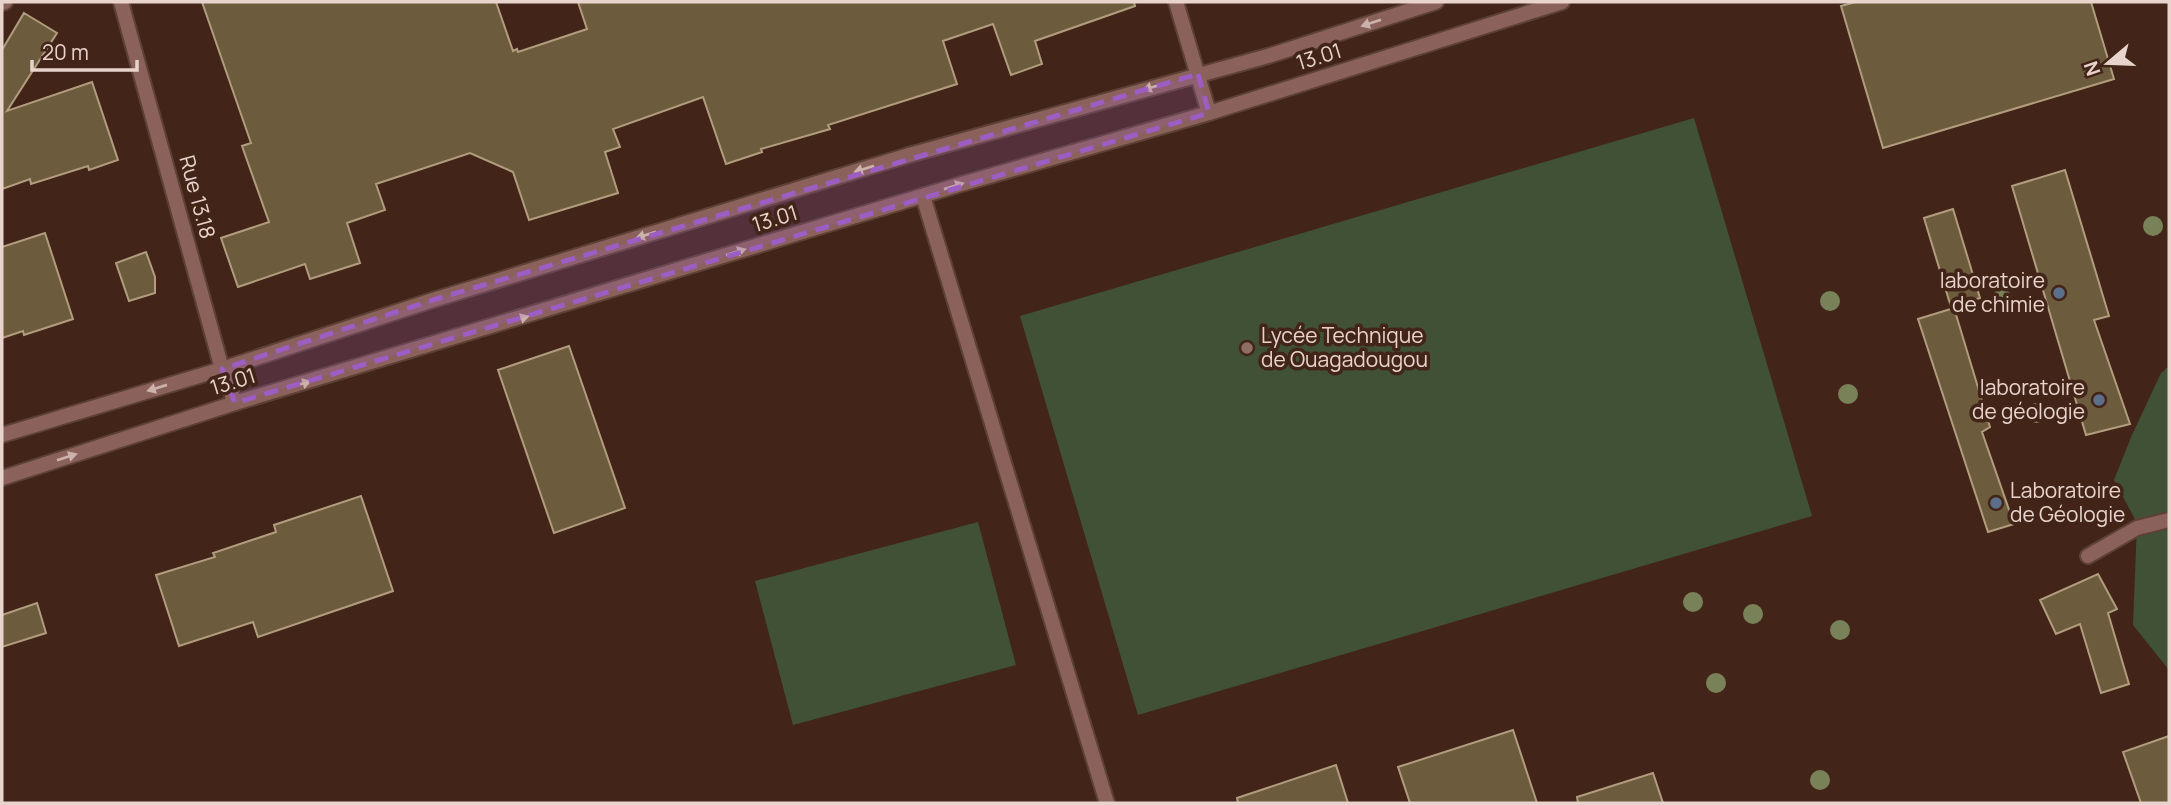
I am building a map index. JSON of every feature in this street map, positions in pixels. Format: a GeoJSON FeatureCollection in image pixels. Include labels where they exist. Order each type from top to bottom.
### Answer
{"type":"FeatureCollection","features":[{"type":"Feature","properties":{"kind":"street","name":"Rue 13.18"},"geometry":{"type":"LineString","coordinates":[[121,2],[222,369],[235,403]]}},
{"type":"Feature","properties":{"kind":"street"},"geometry":{"type":"LineString","coordinates":[[1176,2],[1209,113]]}},
{"type":"Feature","properties":{"kind":"street","name":"13.01"},"geometry":{"type":"LineString","coordinates":[[2,435],[896,159],[1268,56],[1436,2]]}},
{"type":"Feature","properties":{"kind":"street","name":"13.01"},"geometry":{"type":"LineString","coordinates":[[2,478],[235,403],[923,195],[1209,113],[1562,2]]}},
{"type":"Feature","properties":{"kind":"street"},"geometry":{"type":"LineString","coordinates":[[923,195],[1107,803]]}},
{"type":"Feature","properties":{"kind":"street"},"geometry":{"type":"LineString","coordinates":[[2088,556],[2137,528],[2169,520]]}},
{"type":"Feature","properties":{"kind":"highlighted area"},"geometry":{"type":"Polygon","coordinates":[[[1198,74],[1209,113],[235,403],[222,369],[433,300],[1198,74]]]}},
{"type":"Feature","properties":{"kind":"green space"},"geometry":{"type":"Polygon","coordinates":[[[1694,118],[1812,516],[1138,715],[1020,316],[1694,118]]]}},
{"type":"Feature","properties":{"kind":"green space"},"geometry":{"type":"Polygon","coordinates":[[[2169,366],[2169,670],[2133,625],[2137,523],[2114,480],[2161,373],[2169,366]]]}},
{"type":"Feature","properties":{"kind":"green space"},"geometry":{"type":"Polygon","coordinates":[[[978,522],[1016,665],[793,725],[755,581],[978,522]]]}},
{"type":"Feature","properties":{"kind":"building"},"geometry":{"type":"Polygon","coordinates":[[[202,2],[496,2],[513,51],[517,49],[518,52],[587,29],[578,2],[1134,2],[1135,6],[1035,41],[1042,64],[1011,75],[993,24],[943,41],[957,84],[828,125],[830,129],[761,149],[762,152],[726,164],[703,97],[613,129],[620,147],[605,152],[618,193],[529,220],[513,172],[470,153],[376,184],[385,210],[347,223],[360,263],[310,279],[305,264],[238,287],[221,238],[269,222],[242,146],[251,143],[202,2]]]}},
{"type":"Feature","properties":{"kind":"building"},"geometry":{"type":"Polygon","coordinates":[[[1856,2],[2091,2],[2114,79],[1883,148],[1841,6],[1856,2]]]}},
{"type":"Feature","properties":{"kind":"building"},"geometry":{"type":"Polygon","coordinates":[[[24,13],[57,33],[7,111],[92,82],[118,160],[89,170],[88,166],[31,184],[30,179],[2,189],[2,50],[24,13]]]}},
{"type":"Feature","properties":{"kind":"building"},"geometry":{"type":"Polygon","coordinates":[[[2065,170],[2109,316],[2094,320],[2130,424],[2086,435],[2012,186],[2065,170]]]}},
{"type":"Feature","properties":{"kind":"building"},"geometry":{"type":"Polygon","coordinates":[[[1953,209],[1980,298],[1951,307],[1924,218],[1953,209]]]}},
{"type":"Feature","properties":{"kind":"building"},"geometry":{"type":"Polygon","coordinates":[[[45,233],[73,319],[24,335],[23,331],[2,338],[2,247],[45,233]]]}},
{"type":"Feature","properties":{"kind":"building"},"geometry":{"type":"Polygon","coordinates":[[[146,252],[155,277],[155,293],[129,301],[116,263],[146,252]]]}},
{"type":"Feature","properties":{"kind":"building"},"geometry":{"type":"Polygon","coordinates":[[[1954,308],[1990,427],[1982,432],[2014,524],[1988,532],[1918,319],[1954,308]]]}},
{"type":"Feature","properties":{"kind":"building"},"geometry":{"type":"Polygon","coordinates":[[[569,346],[625,508],[554,533],[498,370],[569,346]]]}},
{"type":"Feature","properties":{"kind":"building"},"geometry":{"type":"Polygon","coordinates":[[[361,496],[393,591],[258,637],[253,622],[179,646],[156,575],[215,557],[213,553],[276,532],[274,525],[361,496]]]}},
{"type":"Feature","properties":{"kind":"building"},"geometry":{"type":"Polygon","coordinates":[[[2098,574],[2117,609],[2108,613],[2129,684],[2101,693],[2080,624],[2056,634],[2040,600],[2098,574]]]}},
{"type":"Feature","properties":{"kind":"building"},"geometry":{"type":"Polygon","coordinates":[[[37,603],[46,633],[2,647],[2,615],[37,603]]]}},
{"type":"Feature","properties":{"kind":"building"},"geometry":{"type":"Polygon","coordinates":[[[1513,730],[1537,803],[1410,803],[1398,767],[1513,730]]]}},
{"type":"Feature","properties":{"kind":"building"},"geometry":{"type":"Polygon","coordinates":[[[2169,736],[2169,803],[2141,803],[2123,752],[2169,736]]]}},
{"type":"Feature","properties":{"kind":"building"},"geometry":{"type":"Polygon","coordinates":[[[1336,765],[1348,803],[1238,803],[1237,798],[1336,765]]]}},
{"type":"Feature","properties":{"kind":"building"},"geometry":{"type":"Polygon","coordinates":[[[1653,773],[1663,803],[1578,803],[1577,797],[1653,773]]]}},
{"type":"Feature","properties":{"kind":"place","name":"laboratoire de chimie"},"geometry":{"type":"Point","coordinates":[2059,293]}},
{"type":"Feature","properties":{"kind":"place","name":"Lycée Technique de Ouagadougou"},"geometry":{"type":"Point","coordinates":[1247,348]}},
{"type":"Feature","properties":{"kind":"place","name":"laboratoire de géologie"},"geometry":{"type":"Point","coordinates":[2099,400]}},
{"type":"Feature","properties":{"kind":"place","name":"Laboratoire de Géologie"},"geometry":{"type":"Point","coordinates":[1996,503]}}]}
